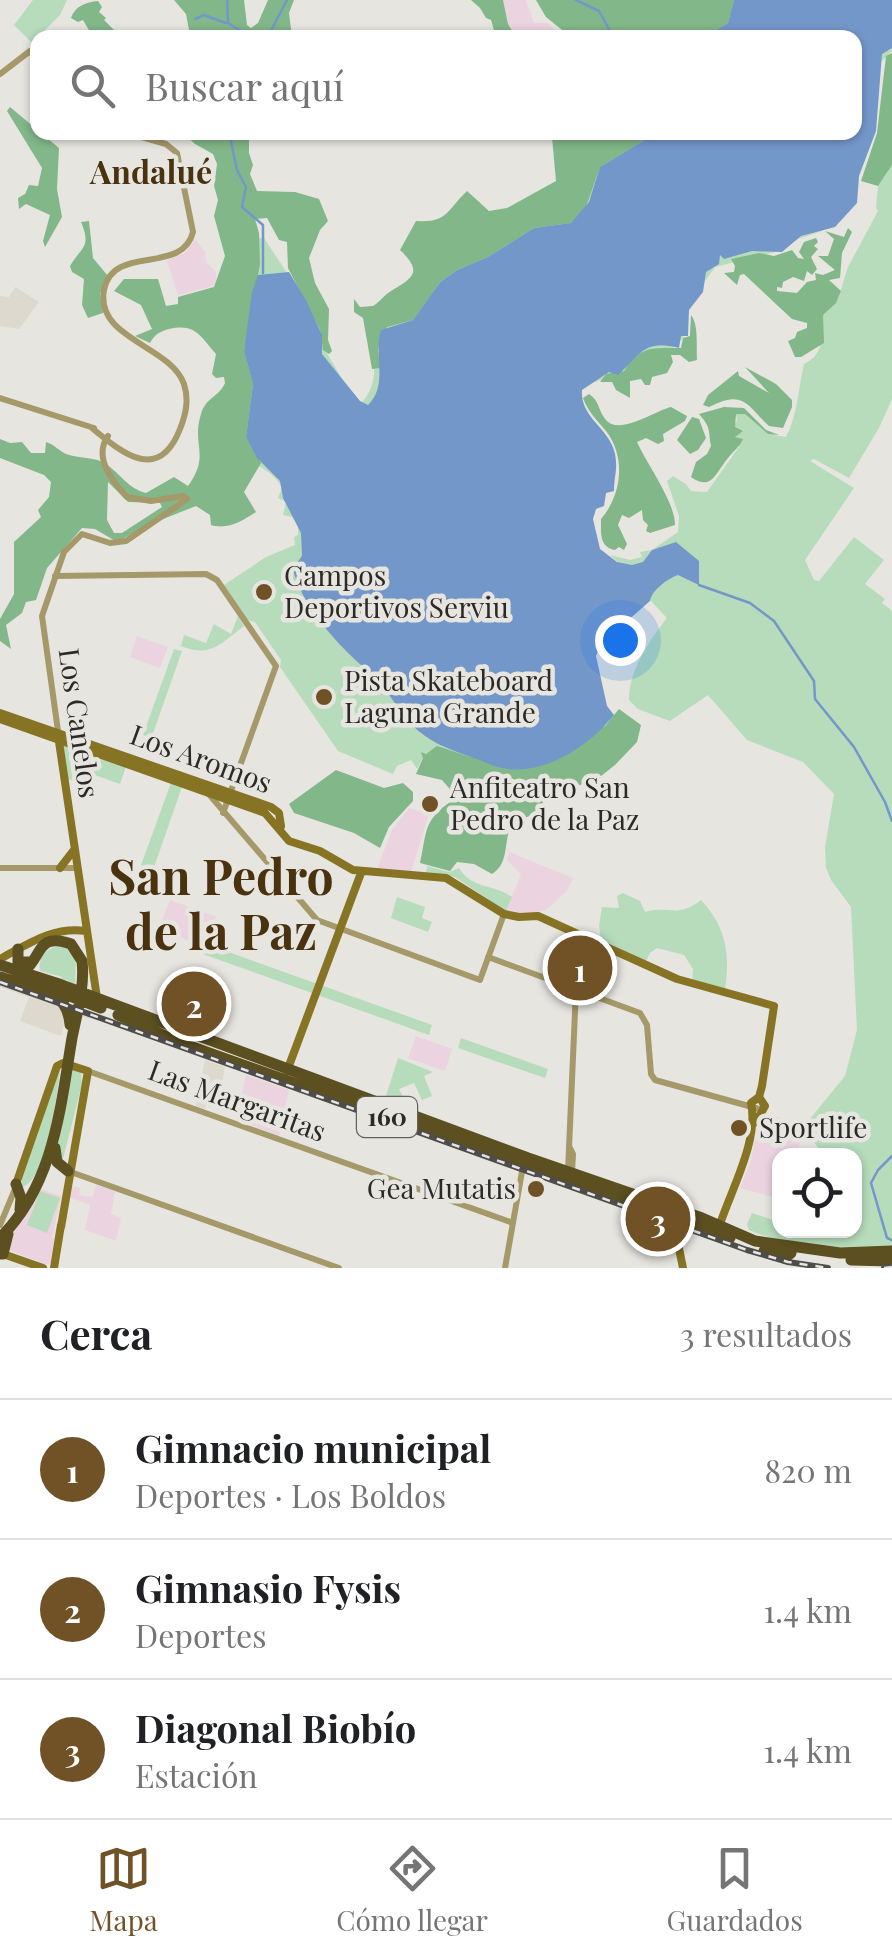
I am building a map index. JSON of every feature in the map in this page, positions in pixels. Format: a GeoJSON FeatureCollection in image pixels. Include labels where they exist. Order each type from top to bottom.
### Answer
{"type":"FeatureCollection","features":[{"type":"Feature","properties":{"kind":"highway"},"geometry":{"type":"LineString","coordinates":[[10,1220],[35,1185],[50,1144],[72,1026],[88,992],[82,960],[71,944],[60,940],[40,948],[29,969],[18,977]]}},
{"type":"Feature","properties":{"kind":"highway"},"geometry":{"type":"LineString","coordinates":[[44,978],[37,967],[41,953],[54,944],[65,945],[78,958],[88,992]]}},
{"type":"Feature","properties":{"kind":"highway"},"geometry":{"type":"LineString","coordinates":[[15,951],[19,963],[34,959]]}},
{"type":"Feature","properties":{"kind":"highway","name":"160"},"geometry":{"type":"LineString","coordinates":[[0,962],[18,977],[44,978],[88,992],[524,1166],[570,1175],[672,1218],[751,1245],[846,1259],[892,1256]]}},
{"type":"Feature","properties":{"kind":"highway"},"geometry":{"type":"LineString","coordinates":[[0,975],[18,977],[59,997],[66,1005],[72,1026]]}},
{"type":"Feature","properties":{"kind":"highway","name":"160"},"geometry":{"type":"LineString","coordinates":[[0,975],[44,986],[181,1042],[666,1205],[755,1241],[791,1251],[892,1256]]}},
{"type":"Feature","properties":{"kind":"highway"},"geometry":{"type":"LineString","coordinates":[[72,1026],[82,1012],[93,1009],[181,1042]]}},
{"type":"Feature","properties":{"kind":"highway"},"geometry":{"type":"LineString","coordinates":[[10,1220],[39,1184],[54,1138],[65,1064]]}},
{"type":"Feature","properties":{"kind":"highway"},"geometry":{"type":"LineString","coordinates":[[54,1138],[66,1169]]}},
{"type":"Feature","properties":{"kind":"highway"},"geometry":{"type":"LineString","coordinates":[[66,1169],[71,1154]]}},
{"type":"Feature","properties":{"kind":"highway"},"geometry":{"type":"LineString","coordinates":[[17,1182],[24,1189],[35,1185]]}},
{"type":"Feature","properties":{"kind":"highway"},"geometry":{"type":"LineString","coordinates":[[3,1250],[10,1220],[21,1198],[17,1182]]}},
{"type":"Feature","properties":{"kind":"highway"},"geometry":{"type":"LineString","coordinates":[[666,1205],[672,1218],[682,1214],[719,1224]]}},
{"type":"Feature","properties":{"kind":"main road"},"geometry":{"type":"LineString","coordinates":[[0,716],[58,734]]}},
{"type":"Feature","properties":{"kind":"main road","name":"Los Aromos"},"geometry":{"type":"LineString","coordinates":[[58,734],[78,745],[117,756]]}},
{"type":"Feature","properties":{"kind":"main road","name":"Los Aromos"},"geometry":{"type":"LineString","coordinates":[[58,734],[278,813],[286,834],[312,848]]}},
{"type":"Feature","properties":{"kind":"main road","name":"Los Canelos"},"geometry":{"type":"LineString","coordinates":[[58,734],[86,927],[88,992]]}},
{"type":"Feature","properties":{"kind":"main road"},"geometry":{"type":"LineString","coordinates":[[60,755],[78,745]]}},
{"type":"Feature","properties":{"kind":"main road","name":"Los Aromos"},"geometry":{"type":"LineString","coordinates":[[172,776],[229,796]]}},
{"type":"Feature","properties":{"kind":"main road","name":"Los Aromos"},"geometry":{"type":"LineString","coordinates":[[267,810],[284,838],[302,848],[312,848]]}},
{"type":"Feature","properties":{"kind":"main road"},"geometry":{"type":"LineString","coordinates":[[312,848],[361,873],[449,879],[504,914],[519,918],[538,916],[679,980],[774,1006],[772,1040],[760,1097]]}},
{"type":"Feature","properties":{"kind":"main road"},"geometry":{"type":"LineString","coordinates":[[60,868],[74,850]]}},
{"type":"Feature","properties":{"kind":"main road"},"geometry":{"type":"LineString","coordinates":[[288,1075],[361,873]]}},
{"type":"Feature","properties":{"kind":"main road"},"geometry":{"type":"LineString","coordinates":[[0,962],[46,934],[86,927]]}},
{"type":"Feature","properties":{"kind":"main road"},"geometry":{"type":"LineString","coordinates":[[17,1182],[65,1064]]}},
{"type":"Feature","properties":{"kind":"main road","name":"Las Margaritas"},"geometry":{"type":"LineString","coordinates":[[65,1064],[88,1071]]}},
{"type":"Feature","properties":{"kind":"main road"},"geometry":{"type":"LineString","coordinates":[[71,1154],[88,1071]]}},
{"type":"Feature","properties":{"kind":"main road"},"geometry":{"type":"LineString","coordinates":[[719,1224],[747,1145],[753,1099],[760,1097]]}},
{"type":"Feature","properties":{"kind":"main road"},"geometry":{"type":"LineString","coordinates":[[719,1224],[750,1149],[757,1116],[763,1110],[765,1102],[760,1097]]}},
{"type":"Feature","properties":{"kind":"main road"},"geometry":{"type":"LineString","coordinates":[[3,1250],[50,1267],[61,1227],[66,1169],[80,1112]]}},
{"type":"Feature","properties":{"kind":"main road"},"geometry":{"type":"LineString","coordinates":[[672,1218],[683,1266]]}},
{"type":"Feature","properties":{"kind":"street"},"geometry":{"type":"LineString","coordinates":[[0,77],[30,55]]}},
{"type":"Feature","properties":{"kind":"street"},"geometry":{"type":"LineString","coordinates":[[0,398],[60,414],[92,428],[132,455],[151,460],[167,453],[174,444],[187,404],[184,386],[173,366],[120,330],[104,299],[108,281],[118,270],[132,263],[177,254],[192,236],[180,159],[158,140]]}},
{"type":"Feature","properties":{"kind":"street","name":"Los Canelos"},"geometry":{"type":"LineString","coordinates":[[58,734],[42,619],[67,546],[82,534],[110,543],[122,542],[187,500],[183,496],[151,502],[129,499],[106,469],[108,442]]}},
{"type":"Feature","properties":{"kind":"street"},"geometry":{"type":"LineString","coordinates":[[54,578],[208,574],[217,580],[276,666],[224,813]]}},
{"type":"Feature","properties":{"kind":"street"},"geometry":{"type":"LineString","coordinates":[[206,791],[316,919],[340,929],[480,980],[504,914]]}},
{"type":"Feature","properties":{"kind":"street"},"geometry":{"type":"LineString","coordinates":[[0,868],[77,868]]}},
{"type":"Feature","properties":{"kind":"street"},"geometry":{"type":"LineString","coordinates":[[488,957],[642,1014],[654,1080],[763,1110]]}},
{"type":"Feature","properties":{"kind":"street"},"geometry":{"type":"LineString","coordinates":[[570,1175],[576,989]]}},
{"type":"Feature","properties":{"kind":"street","name":"Las Margaritas"},"geometry":{"type":"LineString","coordinates":[[88,1071],[512,1224]]}},
{"type":"Feature","properties":{"kind":"street"},"geometry":{"type":"LineString","coordinates":[[505,1268],[524,1166]]}},
{"type":"Feature","properties":{"kind":"street"},"geometry":{"type":"LineString","coordinates":[[66,1169],[340,1268]]}},
{"type":"Feature","properties":{"kind":"shaded area"},"geometry":{"type":"Polygon","coordinates":[[[503,0],[526,0],[534,23],[548,23],[555,30],[512,30],[503,0]]]}},
{"type":"Feature","properties":{"kind":"shaded area"},"geometry":{"type":"Polygon","coordinates":[[[195,239],[205,252],[206,262],[216,272],[216,281],[213,286],[178,295],[167,261],[186,252],[195,239]]]}},
{"type":"Feature","properties":{"kind":"shaded area"},"geometry":{"type":"Polygon","coordinates":[[[15,287],[39,302],[19,329],[0,326],[0,296],[9,297],[15,287]]]}},
{"type":"Feature","properties":{"kind":"shaded area"},"geometry":{"type":"Polygon","coordinates":[[[137,636],[168,647],[160,668],[130,657],[137,636]]]}},
{"type":"Feature","properties":{"kind":"shaded area"},"geometry":{"type":"Polygon","coordinates":[[[409,808],[429,814],[411,872],[377,869],[392,830],[409,808]]]}},
{"type":"Feature","properties":{"kind":"shaded area"},"geometry":{"type":"Polygon","coordinates":[[[509,852],[573,878],[567,891],[546,910],[525,914],[506,911],[521,874],[507,860],[509,852]]]}},
{"type":"Feature","properties":{"kind":"shaded area"},"geometry":{"type":"Polygon","coordinates":[[[170,900],[217,917],[189,941],[159,928],[170,900]]]}},
{"type":"Feature","properties":{"kind":"shaded area"},"geometry":{"type":"Polygon","coordinates":[[[0,980],[91,1013],[89,1019],[67,1011],[61,1036],[20,1021],[29,997],[0,987],[0,980]]]}},
{"type":"Feature","properties":{"kind":"shaded area"},"geometry":{"type":"Polygon","coordinates":[[[416,1036],[452,1049],[445,1071],[408,1058],[416,1036]]]}},
{"type":"Feature","properties":{"kind":"shaded area"},"geometry":{"type":"Polygon","coordinates":[[[205,1060],[225,1067],[218,1105],[207,1102],[205,1109],[196,1106],[205,1060]]]}},
{"type":"Feature","properties":{"kind":"shaded area"},"geometry":{"type":"Polygon","coordinates":[[[246,1075],[289,1090],[279,1136],[251,1125],[257,1105],[241,1098],[246,1075]]]}},
{"type":"Feature","properties":{"kind":"shaded area"},"geometry":{"type":"Polygon","coordinates":[[[770,1114],[805,1128],[798,1148],[772,1148],[772,1197],[740,1188],[760,1120],[770,1114]]]}},
{"type":"Feature","properties":{"kind":"shaded area"},"geometry":{"type":"Polygon","coordinates":[[[96,1185],[115,1191],[111,1214],[121,1218],[116,1241],[85,1230],[90,1205],[69,1197],[72,1186],[80,1188],[79,1195],[92,1197],[96,1185]]]}},
{"type":"Feature","properties":{"kind":"shaded area"},"geometry":{"type":"Polygon","coordinates":[[[41,1189],[62,1196],[52,1237],[56,1240],[53,1261],[47,1265],[9,1250],[17,1222],[41,1189]]]}},
{"type":"Feature","properties":{"kind":"green space"},"geometry":{"type":"Polygon","coordinates":[[[33,0],[67,0],[60,15],[45,30],[30,30],[30,41],[14,25],[33,0]]]}},
{"type":"Feature","properties":{"kind":"green space"},"geometry":{"type":"Polygon","coordinates":[[[174,0],[244,0],[247,25],[251,28],[258,23],[268,0],[294,0],[289,13],[291,30],[189,30],[186,14],[174,0]]]}},
{"type":"Feature","properties":{"kind":"green space"},"geometry":{"type":"Polygon","coordinates":[[[471,0],[503,0],[512,30],[494,30],[471,0]]]}},
{"type":"Feature","properties":{"kind":"green space"},"geometry":{"type":"Polygon","coordinates":[[[536,0],[734,0],[728,23],[716,30],[562,30],[546,17],[536,0]]]}},
{"type":"Feature","properties":{"kind":"green space"},"geometry":{"type":"Polygon","coordinates":[[[725,0],[892,0],[892,51],[875,68],[852,205],[842,218],[822,231],[779,251],[715,267],[689,304],[683,338],[670,351],[643,357],[621,372],[595,382],[579,382],[578,401],[609,489],[590,519],[598,549],[615,565],[632,565],[620,564],[610,555],[630,560],[642,557],[640,552],[652,550],[678,532],[679,516],[667,481],[673,476],[691,491],[707,492],[739,447],[732,426],[737,421],[736,414],[745,414],[768,434],[786,437],[804,364],[816,355],[821,343],[823,314],[838,299],[848,267],[878,211],[878,186],[892,165],[892,399],[849,478],[814,459],[810,461],[854,488],[805,560],[814,580],[819,581],[854,537],[884,560],[865,584],[885,599],[882,603],[892,611],[892,1249],[838,1248],[775,1238],[862,1238],[862,1148],[819,1148],[812,1140],[809,1126],[809,1120],[845,1076],[857,1030],[851,907],[826,868],[825,847],[834,794],[803,762],[747,740],[708,695],[670,721],[638,709],[629,700],[636,667],[667,618],[650,600],[598,644],[554,754],[538,766],[506,770],[442,751],[425,754],[417,769],[411,760],[397,766],[393,774],[338,751],[280,667],[281,660],[255,622],[247,620],[224,585],[266,557],[295,545],[294,537],[298,535],[298,524],[283,515],[286,502],[278,498],[282,488],[279,483],[247,457],[238,346],[259,238],[264,238],[308,305],[321,343],[358,406],[373,382],[372,337],[584,177],[642,140],[862,140],[862,30],[705,30],[725,0]]]}},
{"type":"Feature","properties":{"kind":"green space"},"geometry":{"type":"Polygon","coordinates":[[[98,1],[102,7],[99,12],[114,30],[89,30],[83,20],[71,18],[75,10],[98,1]]]}},
{"type":"Feature","properties":{"kind":"green space"},"geometry":{"type":"Polygon","coordinates":[[[892,53],[892,165],[878,186],[861,181],[877,133],[886,56],[892,53]]]}},
{"type":"Feature","properties":{"kind":"green space"},"geometry":{"type":"Polygon","coordinates":[[[10,107],[30,124],[30,140],[49,140],[59,148],[57,189],[62,217],[45,247],[50,215],[26,204],[19,209],[18,198],[29,185],[38,186],[42,168],[7,111],[10,107]]]}},
{"type":"Feature","properties":{"kind":"green space"},"geometry":{"type":"Polygon","coordinates":[[[191,140],[249,140],[253,165],[250,174],[257,191],[295,192],[319,199],[328,221],[320,230],[309,258],[315,283],[329,309],[328,340],[332,351],[329,354],[323,350],[320,330],[288,268],[287,242],[279,240],[267,218],[255,219],[260,264],[244,350],[253,384],[246,437],[261,463],[244,492],[256,512],[235,524],[217,526],[211,525],[210,515],[196,506],[117,542],[95,529],[82,528],[47,568],[36,600],[26,602],[22,613],[6,625],[11,649],[0,641],[0,619],[14,594],[14,542],[41,517],[38,510],[49,497],[51,482],[44,475],[0,458],[0,439],[22,442],[31,453],[45,453],[46,442],[66,454],[101,461],[146,493],[174,477],[188,486],[195,475],[200,458],[201,414],[225,383],[224,377],[212,374],[216,354],[197,332],[185,328],[163,331],[150,343],[135,336],[152,329],[141,305],[114,291],[124,279],[158,279],[166,306],[178,304],[178,297],[214,287],[225,256],[214,216],[218,200],[213,154],[191,140]],[[108,482],[107,520],[114,533],[122,533],[162,507],[160,503],[128,502],[108,482]]]}},
{"type":"Feature","properties":{"kind":"green space"},"geometry":{"type":"Polygon","coordinates":[[[552,140],[644,140],[600,167],[586,207],[571,223],[534,228],[440,282],[413,320],[387,327],[378,349],[380,368],[372,369],[363,318],[354,312],[354,299],[360,307],[373,306],[410,277],[411,263],[400,250],[416,221],[441,218],[467,191],[489,211],[507,208],[556,181],[552,140]]]}},
{"type":"Feature","properties":{"kind":"green space"},"geometry":{"type":"Polygon","coordinates":[[[89,221],[93,258],[108,276],[100,294],[103,313],[88,318],[82,305],[84,279],[72,272],[70,266],[85,242],[81,222],[89,221]]]}},
{"type":"Feature","properties":{"kind":"green space"},"geometry":{"type":"Polygon","coordinates":[[[848,228],[852,232],[842,253],[840,278],[829,280],[841,291],[836,303],[823,315],[824,343],[795,357],[788,341],[807,328],[807,323],[792,319],[744,274],[737,285],[724,273],[734,272],[731,259],[759,253],[774,256],[792,250],[804,259],[799,252],[804,242],[816,238],[814,246],[818,249],[811,257],[817,269],[812,275],[807,271],[804,281],[793,277],[783,282],[782,288],[777,287],[777,291],[797,293],[807,282],[816,280],[815,273],[823,275],[835,270],[818,256],[828,256],[834,239],[825,231],[844,237],[848,228]]]}},
{"type":"Feature","properties":{"kind":"green space"},"geometry":{"type":"Polygon","coordinates":[[[691,315],[697,360],[689,362],[680,355],[671,355],[673,362],[667,373],[652,377],[650,385],[641,379],[630,381],[630,398],[616,390],[612,382],[600,382],[606,374],[624,371],[642,352],[681,348],[683,338],[690,336],[691,315]]]}},
{"type":"Feature","properties":{"kind":"green space"},"geometry":{"type":"Polygon","coordinates":[[[745,367],[776,384],[792,400],[783,428],[769,426],[738,400],[703,405],[708,395],[738,371],[739,376],[769,393],[745,367]]]}},
{"type":"Feature","properties":{"kind":"green space"},"geometry":{"type":"Polygon","coordinates":[[[589,394],[612,424],[629,424],[671,407],[687,416],[663,434],[664,441],[658,444],[646,438],[637,442],[666,495],[675,525],[650,533],[646,531],[648,525],[642,510],[629,518],[622,515],[618,525],[627,544],[624,550],[606,546],[602,539],[601,519],[617,488],[619,465],[613,442],[585,403],[583,398],[589,394]]]}},
{"type":"Feature","properties":{"kind":"green space"},"geometry":{"type":"Polygon","coordinates":[[[724,407],[744,408],[766,430],[779,435],[768,434],[745,414],[736,414],[735,427],[743,431],[735,437],[743,439],[713,478],[698,481],[691,477],[696,462],[711,446],[707,426],[699,414],[724,407]]]}},
{"type":"Feature","properties":{"kind":"green space"},"geometry":{"type":"Polygon","coordinates":[[[692,417],[699,419],[706,438],[690,454],[677,440],[692,417]]]}},
{"type":"Feature","properties":{"kind":"green space"},"geometry":{"type":"Polygon","coordinates":[[[238,616],[244,626],[215,647],[200,650],[181,646],[184,635],[206,643],[214,624],[231,634],[238,616]]]}},
{"type":"Feature","properties":{"kind":"green space"},"geometry":{"type":"Polygon","coordinates":[[[174,649],[182,651],[151,739],[143,735],[174,649]]]}},
{"type":"Feature","properties":{"kind":"green space"},"geometry":{"type":"Polygon","coordinates":[[[619,709],[641,725],[637,742],[601,776],[545,800],[533,815],[512,822],[504,858],[492,874],[474,864],[457,862],[450,871],[420,863],[430,821],[450,802],[449,788],[442,780],[416,774],[423,758],[421,752],[426,754],[437,746],[471,757],[605,726],[619,709]]]}},
{"type":"Feature","properties":{"kind":"green space"},"geometry":{"type":"Polygon","coordinates":[[[60,739],[126,766],[120,784],[95,775],[90,787],[68,779],[60,739]]]}},
{"type":"Feature","properties":{"kind":"green space"},"geometry":{"type":"Polygon","coordinates":[[[336,770],[384,788],[403,783],[413,792],[413,801],[389,827],[380,848],[354,833],[294,813],[289,804],[336,770]]]}},
{"type":"Feature","properties":{"kind":"green space"},"geometry":{"type":"Polygon","coordinates":[[[172,780],[183,784],[152,873],[140,868],[172,780]]]}},
{"type":"Feature","properties":{"kind":"green space"},"geometry":{"type":"Polygon","coordinates":[[[427,866],[449,872],[459,868],[470,880],[505,893],[512,897],[506,911],[455,877],[426,873],[427,866]]]}},
{"type":"Feature","properties":{"kind":"green space"},"geometry":{"type":"Polygon","coordinates":[[[623,893],[640,901],[645,912],[679,910],[701,900],[725,942],[725,990],[692,982],[693,969],[684,955],[657,948],[646,961],[601,939],[602,907],[619,908],[617,896],[623,893]]]}},
{"type":"Feature","properties":{"kind":"green space"},"geometry":{"type":"Polygon","coordinates":[[[397,897],[425,907],[422,918],[432,922],[428,932],[391,918],[397,897]]]}},
{"type":"Feature","properties":{"kind":"green space"},"geometry":{"type":"Polygon","coordinates":[[[195,940],[432,1025],[429,1035],[186,948],[195,940]]]}},
{"type":"Feature","properties":{"kind":"green space"},"geometry":{"type":"Polygon","coordinates":[[[54,947],[65,947],[76,959],[75,987],[65,978],[69,984],[58,979],[63,977],[40,971],[42,956],[54,947]]]}},
{"type":"Feature","properties":{"kind":"green space"},"geometry":{"type":"Polygon","coordinates":[[[461,1038],[548,1069],[545,1078],[458,1048],[461,1038]]]}},
{"type":"Feature","properties":{"kind":"green space"},"geometry":{"type":"Polygon","coordinates":[[[398,1058],[433,1072],[424,1076],[432,1096],[422,1100],[414,1083],[399,1089],[405,1100],[416,1106],[386,1096],[398,1058]]]}},
{"type":"Feature","properties":{"kind":"green space"},"geometry":{"type":"Polygon","coordinates":[[[61,1065],[45,1152],[31,1181],[22,1187],[22,1178],[61,1065]]]}},
{"type":"Feature","properties":{"kind":"green space"},"geometry":{"type":"Polygon","coordinates":[[[70,1067],[81,1073],[82,1084],[62,1163],[56,1146],[70,1067]]]}},
{"type":"Feature","properties":{"kind":"green space"},"geometry":{"type":"Polygon","coordinates":[[[40,1191],[60,1198],[47,1233],[27,1225],[40,1191]]]}},
{"type":"Feature","properties":{"kind":"green space"},"geometry":{"type":"Polygon","coordinates":[[[752,1213],[772,1220],[772,1237],[749,1230],[747,1224],[752,1213]]]}},
{"type":"Feature","properties":{"kind":"water"},"geometry":{"type":"Polygon","coordinates":[[[734,0],[892,0],[892,48],[882,54],[876,131],[859,176],[857,203],[835,227],[801,236],[782,252],[752,251],[724,259],[720,255],[719,264],[706,272],[703,292],[689,310],[688,336],[681,336],[679,348],[649,347],[618,375],[609,372],[582,390],[586,408],[612,445],[616,460],[614,491],[606,493],[604,506],[596,509],[593,519],[600,549],[617,562],[632,565],[643,562],[652,550],[676,542],[699,561],[699,585],[678,575],[669,579],[601,644],[596,656],[607,706],[614,715],[593,737],[553,762],[523,769],[499,767],[447,748],[418,731],[386,690],[334,638],[303,596],[293,568],[302,556],[301,533],[283,498],[280,481],[257,458],[246,437],[253,384],[244,351],[252,292],[258,275],[289,272],[322,335],[322,354],[360,401],[368,405],[378,388],[381,330],[413,320],[440,282],[457,270],[488,257],[534,228],[571,223],[589,202],[600,167],[644,140],[862,140],[862,30],[716,30],[728,23],[734,0]]]}},
{"type":"Feature","properties":{"kind":"waterway"},"geometry":{"type":"LineString","coordinates":[[227,0],[228,23],[239,30]]}},
{"type":"Feature","properties":{"kind":"waterway"},"geometry":{"type":"LineString","coordinates":[[271,30],[287,0]]}},
{"type":"Feature","properties":{"kind":"waterway"},"geometry":{"type":"LineString","coordinates":[[576,0],[599,11],[610,30]]}},
{"type":"Feature","properties":{"kind":"waterway"},"geometry":{"type":"LineString","coordinates":[[195,19],[204,15],[226,23]]}},
{"type":"Feature","properties":{"kind":"waterway"},"geometry":{"type":"LineString","coordinates":[[231,140],[237,170],[246,187],[242,207],[263,225],[263,273]]}},
{"type":"Feature","properties":{"kind":"waterway"},"geometry":{"type":"LineString","coordinates":[[699,585],[750,603],[774,621],[814,681],[815,699],[854,747],[892,821]]}},
{"type":"Feature","properties":{"kind":"waterway"},"geometry":{"type":"LineString","coordinates":[[892,1156],[871,1183],[887,1238],[892,1240]]}},
{"type":"Feature","properties":{"kind":"railway"},"geometry":{"type":"LineString","coordinates":[[0,982],[747,1250],[828,1268]]}},
{"type":"Feature","properties":{"kind":"railway"},"geometry":{"type":"LineString","coordinates":[[884,1268],[892,1267]]}},
{"type":"Feature","properties":{"kind":"place","name":"Campos Deportivos Serviu"},"geometry":{"type":"Point","coordinates":[264,592]}},
{"type":"Feature","properties":{"kind":"place","name":"Pista Skateboard Laguna Grande"},"geometry":{"type":"Point","coordinates":[324,697]}},
{"type":"Feature","properties":{"kind":"place","name":"Anfiteatro San Pedro de la Paz"},"geometry":{"type":"Point","coordinates":[430,804]}},
{"type":"Feature","properties":{"kind":"place","name":"Gimnacio municipal"},"geometry":{"type":"Point","coordinates":[580,968]}},
{"type":"Feature","properties":{"kind":"place","name":"Gimnasio Fysis"},"geometry":{"type":"Point","coordinates":[194,1004]}},
{"type":"Feature","properties":{"kind":"place","name":"Sportlife"},"geometry":{"type":"Point","coordinates":[739,1128]}},
{"type":"Feature","properties":{"kind":"place","name":"Gea Mutatis"},"geometry":{"type":"Point","coordinates":[536,1189]}},
{"type":"Feature","properties":{"kind":"place","name":"Diagonal Biobío"},"geometry":{"type":"Point","coordinates":[658,1219]}},
{"type":"Feature","properties":{"kind":"district","name":"Andalué"},"geometry":{"type":"Point","coordinates":[151,173]}},
{"type":"Feature","properties":{"kind":"district","name":"San Pedro de la Paz"},"geometry":{"type":"Point","coordinates":[221,906]}}]}
